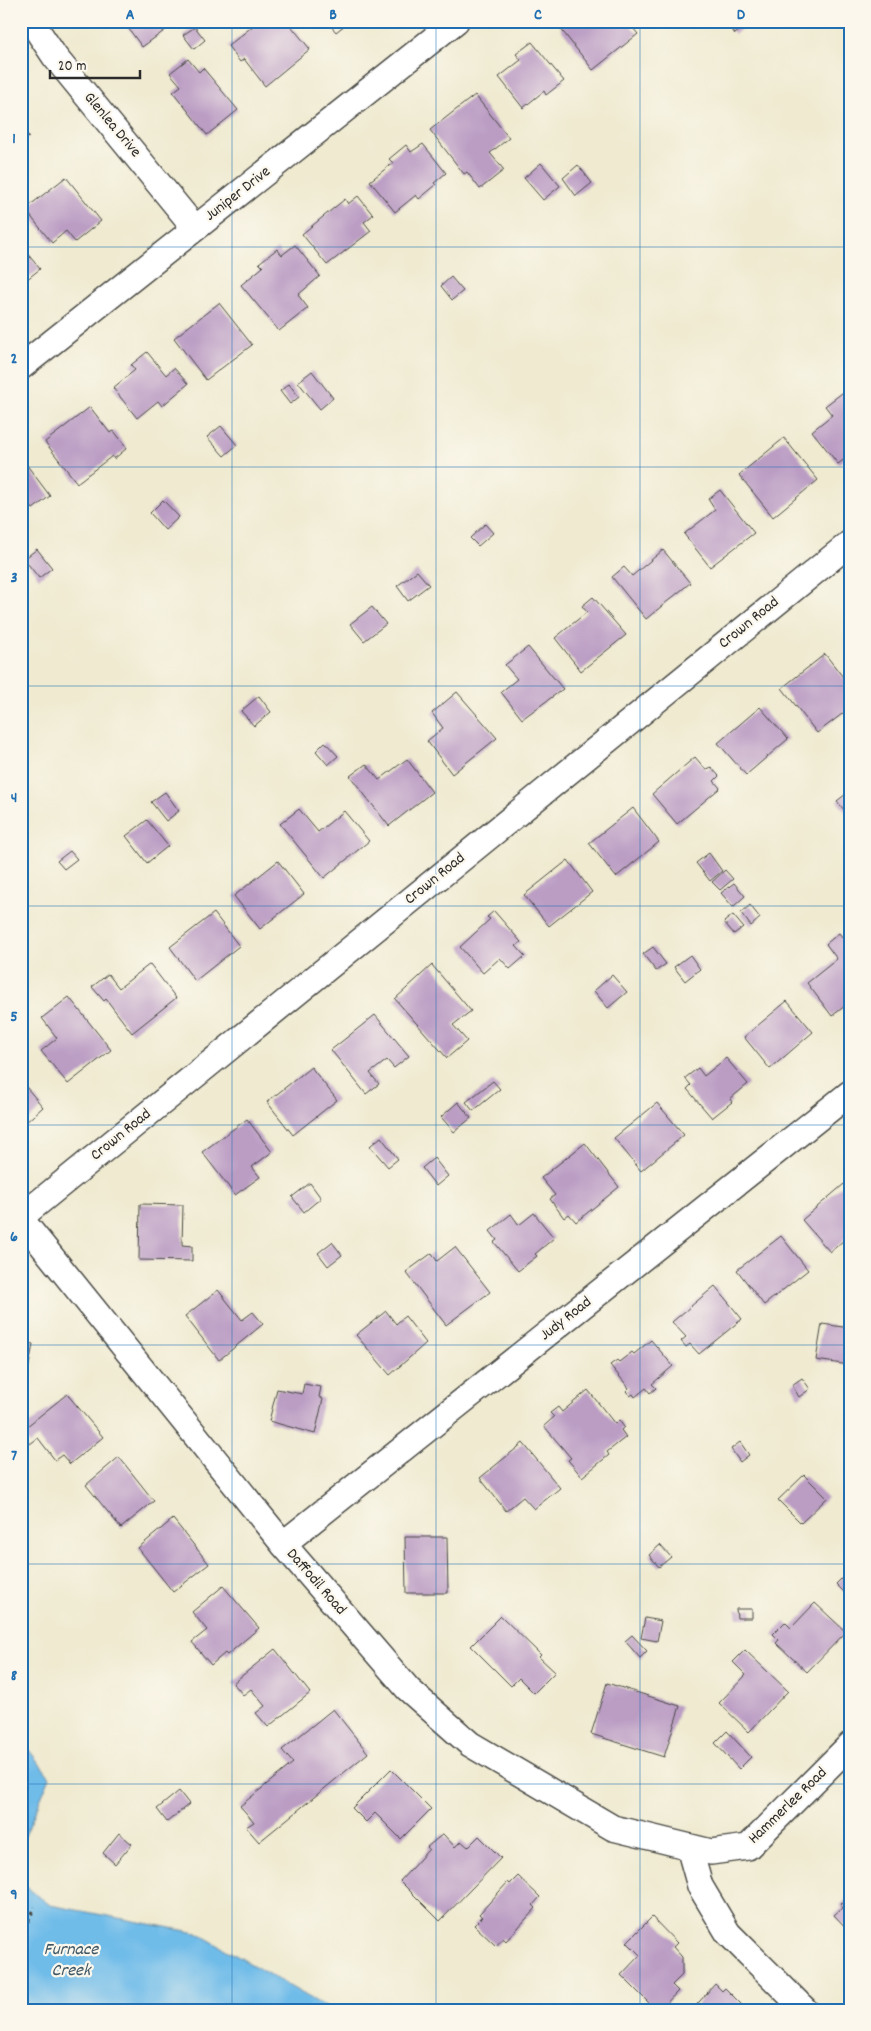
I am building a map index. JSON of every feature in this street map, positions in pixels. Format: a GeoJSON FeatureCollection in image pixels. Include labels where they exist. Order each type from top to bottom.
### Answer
{"type":"FeatureCollection","features":[{"type":"Feature","properties":{"kind":"street","name":"Glenlea Drive"},"geometry":{"type":"LineString","coordinates":[[31,21],[55,56],[195,228]]}},
{"type":"Feature","properties":{"kind":"street","name":"Juniper Drive"},"geometry":{"type":"LineString","coordinates":[[21,367],[456,21]]}},
{"type":"Feature","properties":{"kind":"street","name":"Crown Road"},"geometry":{"type":"LineString","coordinates":[[21,1218],[850,543]]}},
{"type":"Feature","properties":{"kind":"street","name":"Judy Road"},"geometry":{"type":"LineString","coordinates":[[283,1544],[850,1094]]}},
{"type":"Feature","properties":{"kind":"street","name":"Daffodil Road"},"geometry":{"type":"LineString","coordinates":[[21,1218],[283,1544],[408,1689],[470,1744],[612,1828],[689,1847]]}},
{"type":"Feature","properties":{"kind":"street","name":"Hammerlee Road"},"geometry":{"type":"LineString","coordinates":[[689,1847],[711,1852],[748,1847],[850,1746]]}},
{"type":"Feature","properties":{"kind":"street"},"geometry":{"type":"LineString","coordinates":[[689,1847],[700,1886],[728,1933],[805,2010]]}},
{"type":"Feature","properties":{"kind":"path"},"geometry":{"type":"LineString","coordinates":[[21,1936],[35,1907]]}},
{"type":"Feature","properties":{"kind":"water"},"geometry":{"type":"Polygon","coordinates":[[[21,1740],[50,1777],[21,1845],[21,1740]]]}},
{"type":"Feature","properties":{"kind":"water","name":"Furnace Creek"},"geometry":{"type":"Polygon","coordinates":[[[21,1883],[50,1905],[197,1933],[331,2010],[21,2010],[21,1883]]]}},
{"type":"Feature","properties":{"kind":"building"},"geometry":{"type":"Polygon","coordinates":[[[123,21],[178,21],[142,47],[123,21]]]}},
{"type":"Feature","properties":{"kind":"building"},"geometry":{"type":"Polygon","coordinates":[[[259,21],[287,21],[310,49],[265,86],[244,59],[240,62],[228,46],[259,21]]]}},
{"type":"Feature","properties":{"kind":"building"},"geometry":{"type":"Polygon","coordinates":[[[323,21],[350,21],[336,32],[329,24],[326,26],[323,21]]]}},
{"type":"Feature","properties":{"kind":"building"},"geometry":{"type":"Polygon","coordinates":[[[568,21],[627,21],[638,34],[593,70],[560,28],[568,21]]]}},
{"type":"Feature","properties":{"kind":"building"},"geometry":{"type":"Polygon","coordinates":[[[645,21],[659,21],[650,28],[645,21]]]}},
{"type":"Feature","properties":{"kind":"building"},"geometry":{"type":"Polygon","coordinates":[[[725,21],[747,21],[749,23],[735,34],[725,21]]]}},
{"type":"Feature","properties":{"kind":"building"},"geometry":{"type":"Polygon","coordinates":[[[195,27],[205,40],[194,49],[183,35],[195,27]]]}},
{"type":"Feature","properties":{"kind":"building"},"geometry":{"type":"Polygon","coordinates":[[[532,42],[564,81],[546,95],[544,91],[523,108],[499,77],[521,60],[516,54],[532,42]]]}},
{"type":"Feature","properties":{"kind":"building"},"geometry":{"type":"Polygon","coordinates":[[[188,59],[199,72],[203,68],[238,110],[207,135],[173,92],[181,86],[170,73],[188,59]]]}},
{"type":"Feature","properties":{"kind":"building"},"geometry":{"type":"Polygon","coordinates":[[[475,95],[509,138],[490,153],[504,170],[480,189],[467,172],[464,174],[430,130],[475,95]]]}},
{"type":"Feature","properties":{"kind":"building"},"geometry":{"type":"Polygon","coordinates":[[[21,119],[26,126],[23,129],[29,137],[21,143],[21,119]]]}},
{"type":"Feature","properties":{"kind":"building"},"geometry":{"type":"Polygon","coordinates":[[[423,144],[446,173],[434,183],[436,185],[419,199],[416,195],[395,212],[370,181],[393,163],[389,159],[406,145],[411,152],[423,144]]]}},
{"type":"Feature","properties":{"kind":"building"},"geometry":{"type":"Polygon","coordinates":[[[541,163],[560,186],[543,200],[524,178],[541,163]]]}},
{"type":"Feature","properties":{"kind":"building"},"geometry":{"type":"Polygon","coordinates":[[[578,165],[592,183],[576,196],[563,178],[578,165]]]}},
{"type":"Feature","properties":{"kind":"building"},"geometry":{"type":"Polygon","coordinates":[[[66,177],[101,221],[75,242],[66,231],[52,243],[25,209],[66,177]]]}},
{"type":"Feature","properties":{"kind":"building"},"geometry":{"type":"Polygon","coordinates":[[[358,196],[373,215],[364,222],[371,231],[327,265],[302,234],[345,199],[348,204],[358,196]]]}},
{"type":"Feature","properties":{"kind":"building"},"geometry":{"type":"Polygon","coordinates":[[[295,245],[320,276],[298,295],[308,308],[279,331],[241,285],[263,267],[259,263],[277,249],[282,255],[295,245]]]}},
{"type":"Feature","properties":{"kind":"building"},"geometry":{"type":"Polygon","coordinates":[[[21,246],[40,269],[21,284],[21,246]]]}},
{"type":"Feature","properties":{"kind":"building"},"geometry":{"type":"Polygon","coordinates":[[[451,277],[463,291],[452,300],[441,286],[451,277]]]}},
{"type":"Feature","properties":{"kind":"building"},"geometry":{"type":"Polygon","coordinates":[[[219,303],[252,345],[206,380],[174,338],[219,303]]]}},
{"type":"Feature","properties":{"kind":"building"},"geometry":{"type":"Polygon","coordinates":[[[147,352],[166,375],[174,368],[188,384],[162,406],[158,401],[137,418],[113,388],[135,370],[131,365],[147,352]]]}},
{"type":"Feature","properties":{"kind":"building"},"geometry":{"type":"Polygon","coordinates":[[[312,371],[333,398],[320,409],[298,382],[312,371]]]}},
{"type":"Feature","properties":{"kind":"building"},"geometry":{"type":"Polygon","coordinates":[[[289,384],[299,397],[290,404],[280,391],[289,384]]]}},
{"type":"Feature","properties":{"kind":"building"},"geometry":{"type":"Polygon","coordinates":[[[850,387],[850,455],[838,464],[812,431],[832,415],[825,406],[850,387]]]}},
{"type":"Feature","properties":{"kind":"building"},"geometry":{"type":"Polygon","coordinates":[[[90,407],[110,433],[114,431],[127,448],[114,459],[112,456],[77,483],[45,442],[90,407]]]}},
{"type":"Feature","properties":{"kind":"building"},"geometry":{"type":"Polygon","coordinates":[[[221,426],[237,445],[224,456],[207,437],[221,426]]]}},
{"type":"Feature","properties":{"kind":"building"},"geometry":{"type":"Polygon","coordinates":[[[784,438],[818,480],[773,517],[739,475],[784,438]]]}},
{"type":"Feature","properties":{"kind":"building"},"geometry":{"type":"Polygon","coordinates":[[[23,460],[50,496],[33,509],[30,505],[21,512],[21,462],[23,460]]]}},
{"type":"Feature","properties":{"kind":"building"},"geometry":{"type":"Polygon","coordinates":[[[720,490],[754,533],[710,567],[684,534],[715,510],[708,499],[720,490]]]}},
{"type":"Feature","properties":{"kind":"building"},"geometry":{"type":"Polygon","coordinates":[[[163,500],[179,517],[165,530],[150,513],[163,500]]]}},
{"type":"Feature","properties":{"kind":"building"},"geometry":{"type":"Polygon","coordinates":[[[485,524],[493,533],[478,546],[470,538],[485,524]]]}},
{"type":"Feature","properties":{"kind":"building"},"geometry":{"type":"Polygon","coordinates":[[[37,549],[52,568],[39,578],[24,559],[37,549]]]}},
{"type":"Feature","properties":{"kind":"building"},"geometry":{"type":"Polygon","coordinates":[[[663,550],[690,583],[646,619],[612,577],[624,567],[632,576],[663,550]]]}},
{"type":"Feature","properties":{"kind":"building"},"geometry":{"type":"Polygon","coordinates":[[[417,571],[429,585],[408,601],[397,586],[417,571]]]}},
{"type":"Feature","properties":{"kind":"building"},"geometry":{"type":"Polygon","coordinates":[[[593,597],[626,635],[581,671],[555,638],[587,612],[582,606],[593,597]]]}},
{"type":"Feature","properties":{"kind":"building"},"geometry":{"type":"Polygon","coordinates":[[[372,607],[386,624],[364,641],[350,624],[372,607]]]}},
{"type":"Feature","properties":{"kind":"building"},"geometry":{"type":"Polygon","coordinates":[[[528,647],[563,689],[522,719],[501,692],[517,679],[505,665],[528,647]]]}},
{"type":"Feature","properties":{"kind":"building"},"geometry":{"type":"Polygon","coordinates":[[[825,654],[850,686],[850,708],[817,733],[782,688],[825,654]]]}},
{"type":"Feature","properties":{"kind":"building"},"geometry":{"type":"Polygon","coordinates":[[[457,692],[497,738],[452,774],[427,741],[443,728],[432,713],[457,692]]]}},
{"type":"Feature","properties":{"kind":"building"},"geometry":{"type":"Polygon","coordinates":[[[259,696],[271,712],[254,726],[241,711],[259,696]]]}},
{"type":"Feature","properties":{"kind":"building"},"geometry":{"type":"Polygon","coordinates":[[[760,707],[788,739],[746,775],[718,743],[760,707]]]}},
{"type":"Feature","properties":{"kind":"building"},"geometry":{"type":"Polygon","coordinates":[[[325,742],[338,756],[328,765],[316,751],[325,742]]]}},
{"type":"Feature","properties":{"kind":"building"},"geometry":{"type":"Polygon","coordinates":[[[695,757],[706,770],[711,767],[719,776],[714,781],[720,788],[677,824],[652,794],[695,757]]]}},
{"type":"Feature","properties":{"kind":"building"},"geometry":{"type":"Polygon","coordinates":[[[407,759],[432,792],[389,826],[350,776],[366,764],[379,780],[407,759]]]}},
{"type":"Feature","properties":{"kind":"building"},"geometry":{"type":"Polygon","coordinates":[[[165,792],[179,811],[166,821],[151,802],[165,792]]]}},
{"type":"Feature","properties":{"kind":"building"},"geometry":{"type":"Polygon","coordinates":[[[846,794],[850,799],[848,815],[837,801],[846,794]]]}},
{"type":"Feature","properties":{"kind":"building"},"geometry":{"type":"Polygon","coordinates":[[[633,808],[659,842],[616,877],[589,843],[633,808]]]}},
{"type":"Feature","properties":{"kind":"building"},"geometry":{"type":"Polygon","coordinates":[[[299,809],[318,832],[344,811],[369,841],[324,878],[280,824],[299,809]]]}},
{"type":"Feature","properties":{"kind":"building"},"geometry":{"type":"Polygon","coordinates":[[[147,820],[168,846],[147,863],[126,836],[147,820]]]}},
{"type":"Feature","properties":{"kind":"building"},"geometry":{"type":"Polygon","coordinates":[[[70,851],[77,859],[64,869],[57,861],[70,851]]]}},
{"type":"Feature","properties":{"kind":"building"},"geometry":{"type":"Polygon","coordinates":[[[709,853],[722,871],[710,881],[696,863],[709,853]]]}},
{"type":"Feature","properties":{"kind":"building"},"geometry":{"type":"Polygon","coordinates":[[[568,860],[592,892],[549,926],[524,895],[568,860]]]}},
{"type":"Feature","properties":{"kind":"building"},"geometry":{"type":"Polygon","coordinates":[[[278,861],[304,894],[260,929],[234,896],[278,861]]]}},
{"type":"Feature","properties":{"kind":"building"},"geometry":{"type":"Polygon","coordinates":[[[725,870],[733,879],[720,890],[712,882],[725,870]]]}},
{"type":"Feature","properties":{"kind":"building"},"geometry":{"type":"Polygon","coordinates":[[[734,883],[745,896],[733,907],[721,893],[734,883]]]}},
{"type":"Feature","properties":{"kind":"building"},"geometry":{"type":"Polygon","coordinates":[[[750,905],[760,918],[751,926],[741,913],[750,905]]]}},
{"type":"Feature","properties":{"kind":"building"},"geometry":{"type":"Polygon","coordinates":[[[494,911],[521,942],[516,946],[525,956],[510,969],[500,958],[483,973],[460,947],[490,919],[487,917],[494,911]]]}},
{"type":"Feature","properties":{"kind":"building"},"geometry":{"type":"Polygon","coordinates":[[[214,913],[239,946],[195,981],[170,947],[214,913]]]}},
{"type":"Feature","properties":{"kind":"building"},"geometry":{"type":"Polygon","coordinates":[[[733,915],[743,927],[734,934],[724,922],[733,915]]]}},
{"type":"Feature","properties":{"kind":"building"},"geometry":{"type":"Polygon","coordinates":[[[839,933],[850,947],[850,1002],[832,1016],[807,983],[837,959],[826,944],[839,933]]]}},
{"type":"Feature","properties":{"kind":"building"},"geometry":{"type":"Polygon","coordinates":[[[653,947],[666,964],[656,971],[643,954],[653,947]]]}},
{"type":"Feature","properties":{"kind":"building"},"geometry":{"type":"Polygon","coordinates":[[[690,955],[700,969],[685,981],[674,967],[690,955]]]}},
{"type":"Feature","properties":{"kind":"building"},"geometry":{"type":"Polygon","coordinates":[[[150,964],[176,998],[132,1033],[106,999],[104,1001],[92,987],[108,974],[119,988],[150,964]]]}},
{"type":"Feature","properties":{"kind":"building"},"geometry":{"type":"Polygon","coordinates":[[[432,965],[471,1011],[453,1025],[467,1041],[447,1058],[395,999],[432,965]]]}},
{"type":"Feature","properties":{"kind":"building"},"geometry":{"type":"Polygon","coordinates":[[[612,975],[627,992],[608,1008],[594,991],[612,975]]]}},
{"type":"Feature","properties":{"kind":"building"},"geometry":{"type":"Polygon","coordinates":[[[69,997],[111,1050],[68,1084],[41,1051],[57,1038],[42,1018],[69,997]]]}},
{"type":"Feature","properties":{"kind":"building"},"geometry":{"type":"Polygon","coordinates":[[[787,1001],[813,1032],[770,1069],[744,1037],[787,1001]]]}},
{"type":"Feature","properties":{"kind":"building"},"geometry":{"type":"Polygon","coordinates":[[[375,1015],[409,1056],[394,1068],[387,1060],[370,1073],[379,1084],[366,1094],[331,1050],[375,1015]]]}},
{"type":"Feature","properties":{"kind":"building"},"geometry":{"type":"Polygon","coordinates":[[[726,1058],[748,1084],[730,1099],[732,1102],[712,1118],[687,1089],[691,1085],[685,1078],[698,1068],[704,1076],[726,1058]]]}},
{"type":"Feature","properties":{"kind":"building"},"geometry":{"type":"Polygon","coordinates":[[[311,1067],[337,1100],[293,1135],[267,1102],[311,1067]]]}},
{"type":"Feature","properties":{"kind":"building"},"geometry":{"type":"Polygon","coordinates":[[[21,1081],[43,1107],[24,1124],[21,1122],[21,1081]]]}},
{"type":"Feature","properties":{"kind":"building"},"geometry":{"type":"Polygon","coordinates":[[[493,1081],[500,1089],[473,1111],[466,1102],[493,1081]]]}},
{"type":"Feature","properties":{"kind":"building"},"geometry":{"type":"Polygon","coordinates":[[[458,1102],[471,1118],[454,1132],[441,1117],[458,1102]]]}},
{"type":"Feature","properties":{"kind":"building"},"geometry":{"type":"Polygon","coordinates":[[[657,1103],[684,1135],[641,1171],[614,1138],[657,1103]]]}},
{"type":"Feature","properties":{"kind":"building"},"geometry":{"type":"Polygon","coordinates":[[[247,1119],[272,1152],[252,1167],[260,1177],[235,1195],[202,1152],[247,1119]]]}},
{"type":"Feature","properties":{"kind":"building"},"geometry":{"type":"Polygon","coordinates":[[[381,1137],[398,1159],[388,1167],[370,1146],[381,1137]]]}},
{"type":"Feature","properties":{"kind":"building"},"geometry":{"type":"Polygon","coordinates":[[[585,1143],[619,1187],[576,1222],[569,1214],[564,1218],[550,1199],[555,1195],[541,1178],[585,1143]]]}},
{"type":"Feature","properties":{"kind":"building"},"geometry":{"type":"Polygon","coordinates":[[[434,1158],[448,1176],[436,1186],[422,1168],[434,1158]]]}},
{"type":"Feature","properties":{"kind":"building"},"geometry":{"type":"Polygon","coordinates":[[[310,1183],[321,1198],[304,1212],[292,1197],[310,1183]]]}},
{"type":"Feature","properties":{"kind":"building"},"geometry":{"type":"Polygon","coordinates":[[[844,1184],[850,1190],[850,1235],[830,1252],[802,1220],[844,1184]]]}},
{"type":"Feature","properties":{"kind":"building"},"geometry":{"type":"Polygon","coordinates":[[[140,1204],[183,1205],[182,1245],[192,1246],[192,1261],[139,1260],[140,1204]]]}},
{"type":"Feature","properties":{"kind":"building"},"geometry":{"type":"Polygon","coordinates":[[[534,1213],[554,1238],[535,1254],[537,1256],[518,1271],[494,1242],[497,1240],[490,1231],[511,1214],[519,1225],[534,1213]]]}},
{"type":"Feature","properties":{"kind":"building"},"geometry":{"type":"Polygon","coordinates":[[[781,1236],[808,1270],[764,1305],[737,1270],[781,1236]]]}},
{"type":"Feature","properties":{"kind":"building"},"geometry":{"type":"Polygon","coordinates":[[[332,1242],[342,1255],[328,1266],[318,1253],[332,1242]]]}},
{"type":"Feature","properties":{"kind":"building"},"geometry":{"type":"Polygon","coordinates":[[[455,1247],[490,1292],[446,1325],[406,1272],[432,1253],[437,1261],[455,1247]]]}},
{"type":"Feature","properties":{"kind":"building"},"geometry":{"type":"Polygon","coordinates":[[[715,1286],[742,1319],[699,1354],[690,1344],[686,1347],[681,1341],[686,1337],[672,1322],[715,1286]]]}},
{"type":"Feature","properties":{"kind":"building"},"geometry":{"type":"Polygon","coordinates":[[[218,1290],[242,1320],[253,1312],[263,1324],[219,1360],[185,1316],[218,1290]]]}},
{"type":"Feature","properties":{"kind":"building"},"geometry":{"type":"Polygon","coordinates":[[[386,1311],[396,1324],[405,1316],[426,1343],[390,1375],[356,1335],[386,1311]]]}},
{"type":"Feature","properties":{"kind":"building"},"geometry":{"type":"Polygon","coordinates":[[[822,1324],[850,1328],[849,1365],[816,1360],[822,1324]]]}},
{"type":"Feature","properties":{"kind":"building"},"geometry":{"type":"Polygon","coordinates":[[[651,1340],[673,1366],[652,1384],[656,1388],[650,1393],[646,1388],[635,1397],[633,1394],[630,1396],[626,1391],[629,1388],[610,1365],[617,1360],[619,1362],[632,1352],[634,1354],[651,1340]]]}},
{"type":"Feature","properties":{"kind":"building"},"geometry":{"type":"Polygon","coordinates":[[[21,1342],[33,1344],[25,1387],[21,1386],[21,1342]]]}},
{"type":"Feature","properties":{"kind":"building"},"geometry":{"type":"Polygon","coordinates":[[[802,1378],[810,1389],[799,1397],[792,1385],[802,1378]]]}},
{"type":"Feature","properties":{"kind":"building"},"geometry":{"type":"Polygon","coordinates":[[[304,1384],[321,1387],[319,1397],[323,1399],[315,1434],[269,1421],[277,1389],[302,1394],[304,1384]]]}},
{"type":"Feature","properties":{"kind":"building"},"geometry":{"type":"Polygon","coordinates":[[[588,1390],[615,1424],[619,1420],[624,1427],[621,1430],[626,1437],[607,1452],[609,1455],[582,1477],[568,1460],[571,1458],[544,1426],[554,1417],[550,1413],[558,1407],[562,1412],[588,1390]]]}},
{"type":"Feature","properties":{"kind":"building"},"geometry":{"type":"Polygon","coordinates":[[[67,1394],[103,1437],[70,1464],[62,1455],[55,1460],[38,1438],[30,1444],[21,1434],[21,1431],[67,1394]]]}},
{"type":"Feature","properties":{"kind":"building"},"geometry":{"type":"Polygon","coordinates":[[[740,1442],[749,1455],[740,1462],[731,1449],[740,1442]]]}},
{"type":"Feature","properties":{"kind":"building"},"geometry":{"type":"Polygon","coordinates":[[[523,1443],[560,1488],[534,1509],[523,1497],[506,1511],[480,1478],[523,1443]]]}},
{"type":"Feature","properties":{"kind":"building"},"geometry":{"type":"Polygon","coordinates":[[[119,1457],[154,1501],[121,1528],[86,1485],[119,1457]]]}},
{"type":"Feature","properties":{"kind":"building"},"geometry":{"type":"Polygon","coordinates":[[[804,1475],[827,1498],[801,1523],[778,1500],[804,1475]]]}},
{"type":"Feature","properties":{"kind":"building"},"geometry":{"type":"Polygon","coordinates":[[[173,1519],[209,1564],[173,1592],[138,1548],[173,1519]]]}},
{"type":"Feature","properties":{"kind":"building"},"geometry":{"type":"Polygon","coordinates":[[[405,1537],[447,1537],[448,1593],[406,1593],[405,1537]]]}},
{"type":"Feature","properties":{"kind":"building"},"geometry":{"type":"Polygon","coordinates":[[[660,1545],[671,1557],[659,1567],[649,1555],[660,1545]]]}},
{"type":"Feature","properties":{"kind":"building"},"geometry":{"type":"Polygon","coordinates":[[[850,1570],[850,1598],[836,1584],[850,1570]]]}},
{"type":"Feature","properties":{"kind":"building"},"geometry":{"type":"Polygon","coordinates":[[[223,1586],[259,1628],[227,1655],[225,1653],[211,1665],[192,1642],[207,1630],[192,1612],[223,1586]]]}},
{"type":"Feature","properties":{"kind":"building"},"geometry":{"type":"Polygon","coordinates":[[[815,1603],[846,1632],[807,1672],[776,1643],[779,1640],[773,1634],[785,1622],[791,1628],[815,1603]]]}},
{"type":"Feature","properties":{"kind":"building"},"geometry":{"type":"Polygon","coordinates":[[[736,1609],[752,1609],[752,1618],[737,1618],[736,1609]]]}},
{"type":"Feature","properties":{"kind":"building"},"geometry":{"type":"Polygon","coordinates":[[[501,1616],[541,1655],[539,1657],[555,1672],[534,1693],[519,1678],[511,1686],[471,1646],[501,1616]]]}},
{"type":"Feature","properties":{"kind":"building"},"geometry":{"type":"Polygon","coordinates":[[[645,1618],[661,1621],[657,1641],[641,1638],[645,1618]]]}},
{"type":"Feature","properties":{"kind":"building"},"geometry":{"type":"Polygon","coordinates":[[[632,1635],[647,1651],[640,1658],[625,1641],[632,1635]]]}},
{"type":"Feature","properties":{"kind":"building"},"geometry":{"type":"Polygon","coordinates":[[[275,1649],[310,1693],[268,1727],[256,1713],[265,1706],[251,1689],[243,1695],[233,1683],[275,1649]]]}},
{"type":"Feature","properties":{"kind":"building"},"geometry":{"type":"Polygon","coordinates":[[[745,1650],[788,1691],[749,1732],[719,1703],[746,1675],[733,1662],[745,1650]]]}},
{"type":"Feature","properties":{"kind":"building"},"geometry":{"type":"Polygon","coordinates":[[[607,1683],[680,1706],[664,1757],[591,1734],[607,1683]]]}},
{"type":"Feature","properties":{"kind":"building"},"geometry":{"type":"Polygon","coordinates":[[[333,1709],[368,1753],[259,1842],[246,1827],[254,1822],[240,1806],[293,1763],[282,1750],[333,1709]]]}},
{"type":"Feature","properties":{"kind":"building"},"geometry":{"type":"Polygon","coordinates":[[[727,1731],[751,1757],[739,1769],[715,1743],[727,1731]]]}},
{"type":"Feature","properties":{"kind":"building"},"geometry":{"type":"Polygon","coordinates":[[[391,1769],[431,1809],[401,1839],[375,1813],[366,1822],[352,1808],[391,1769]]]}},
{"type":"Feature","properties":{"kind":"building"},"geometry":{"type":"Polygon","coordinates":[[[179,1791],[189,1804],[167,1822],[157,1809],[179,1791]]]}},
{"type":"Feature","properties":{"kind":"building"},"geometry":{"type":"Polygon","coordinates":[[[119,1833],[132,1844],[115,1864],[103,1853],[119,1833]]]}},
{"type":"Feature","properties":{"kind":"building"},"geometry":{"type":"Polygon","coordinates":[[[443,1834],[455,1847],[461,1841],[468,1847],[479,1836],[501,1858],[440,1921],[400,1881],[429,1849],[427,1847],[443,1834]]]}},
{"type":"Feature","properties":{"kind":"building"},"geometry":{"type":"Polygon","coordinates":[[[518,1876],[540,1897],[533,1905],[536,1908],[506,1941],[503,1938],[496,1946],[474,1925],[482,1917],[479,1914],[508,1882],[510,1884],[518,1876]]]}},
{"type":"Feature","properties":{"kind":"building"},"geometry":{"type":"Polygon","coordinates":[[[850,1896],[850,1932],[834,1915],[842,1908],[840,1905],[850,1896]]]}},
{"type":"Feature","properties":{"kind":"building"},"geometry":{"type":"Polygon","coordinates":[[[652,1917],[677,1943],[673,1947],[682,1957],[682,1975],[672,1985],[678,1991],[660,2010],[656,2010],[621,1975],[640,1955],[627,1942],[652,1917]]]}},
{"type":"Feature","properties":{"kind":"building"},"geometry":{"type":"Polygon","coordinates":[[[715,1984],[722,1991],[725,1988],[742,2005],[738,2010],[692,2010],[715,1984]]]}}]}
